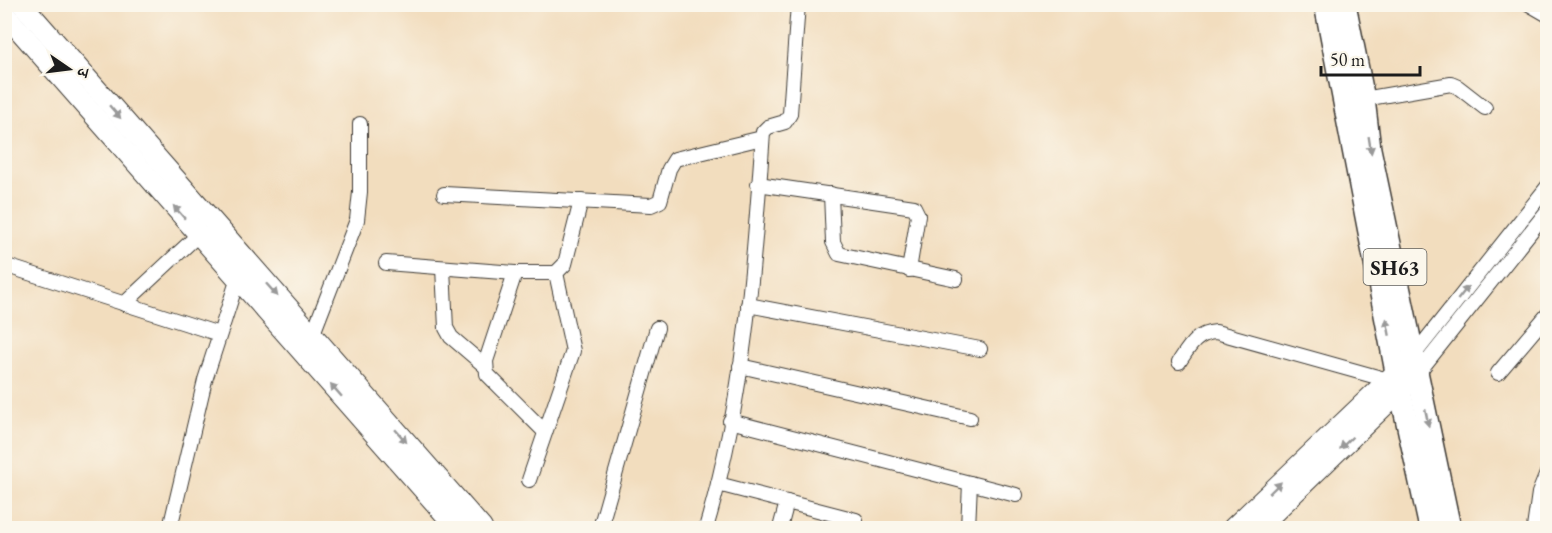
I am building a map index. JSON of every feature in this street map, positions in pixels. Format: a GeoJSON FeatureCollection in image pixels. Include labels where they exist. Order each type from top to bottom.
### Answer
{"type":"FeatureCollection","features":[{"type":"Feature","properties":{"kind":"main road"},"geometry":{"type":"LineString","coordinates":[[22,4],[457,528]]}},
{"type":"Feature","properties":{"kind":"main road","name":"SH63"},"geometry":{"type":"LineString","coordinates":[[1325,4],[1370,149],[1387,274],[1395,381],[1430,528]]}},
{"type":"Feature","properties":{"kind":"main road","name":"SH63"},"geometry":{"type":"LineString","coordinates":[[1345,4],[1354,101]]}},
{"type":"Feature","properties":{"kind":"main road"},"geometry":{"type":"LineString","coordinates":[[4,13],[199,234],[243,271],[312,336],[480,528]]}},
{"type":"Feature","properties":{"kind":"main road","name":"SH63"},"geometry":{"type":"LineString","coordinates":[[1387,274],[1416,364],[1450,528]]}},
{"type":"Feature","properties":{"kind":"main road"},"geometry":{"type":"LineString","coordinates":[[1233,528],[1416,364]]}},
{"type":"Feature","properties":{"kind":"main road"},"geometry":{"type":"LineString","coordinates":[[1258,528],[1395,381]]}},
{"type":"Feature","properties":{"kind":"street"},"geometry":{"type":"LineString","coordinates":[[706,528],[718,484],[740,366],[748,305],[762,138],[765,129],[785,122],[790,114],[798,4]]}},
{"type":"Feature","properties":{"kind":"street"},"geometry":{"type":"LineString","coordinates":[[1528,4],[1548,15]]}},
{"type":"Feature","properties":{"kind":"street"},"geometry":{"type":"LineString","coordinates":[[1354,101],[1451,84],[1485,108]]}},
{"type":"Feature","properties":{"kind":"street"},"geometry":{"type":"LineString","coordinates":[[312,336],[357,220],[360,192],[360,124]]}},
{"type":"Feature","properties":{"kind":"street"},"geometry":{"type":"LineString","coordinates":[[444,194],[657,204],[662,196],[669,169],[675,159],[762,138]]}},
{"type":"Feature","properties":{"kind":"street"},"geometry":{"type":"LineString","coordinates":[[758,184],[914,207],[918,215],[909,270]]}},
{"type":"Feature","properties":{"kind":"street"},"geometry":{"type":"LineString","coordinates":[[831,194],[833,242],[839,254],[956,279]]}},
{"type":"Feature","properties":{"kind":"street"},"geometry":{"type":"LineString","coordinates":[[1416,364],[1545,195]]}},
{"type":"Feature","properties":{"kind":"street"},"geometry":{"type":"LineString","coordinates":[[386,263],[515,273],[556,273],[565,264],[581,201]]}},
{"type":"Feature","properties":{"kind":"street"},"geometry":{"type":"LineString","coordinates":[[1416,364],[1548,210]]}},
{"type":"Feature","properties":{"kind":"street"},"geometry":{"type":"LineString","coordinates":[[124,304],[199,234]]}},
{"type":"Feature","properties":{"kind":"street"},"geometry":{"type":"LineString","coordinates":[[4,265],[219,334]]}},
{"type":"Feature","properties":{"kind":"street"},"geometry":{"type":"LineString","coordinates":[[443,268],[446,328],[451,337],[486,367],[490,379],[546,432]]}},
{"type":"Feature","properties":{"kind":"street"},"geometry":{"type":"LineString","coordinates":[[170,528],[205,380],[219,334],[243,271]]}},
{"type":"Feature","properties":{"kind":"street"},"geometry":{"type":"LineString","coordinates":[[486,367],[515,273]]}},
{"type":"Feature","properties":{"kind":"street"},"geometry":{"type":"LineString","coordinates":[[529,480],[573,345],[556,273]]}},
{"type":"Feature","properties":{"kind":"street"},"geometry":{"type":"LineString","coordinates":[[748,305],[980,349]]}},
{"type":"Feature","properties":{"kind":"street"},"geometry":{"type":"LineString","coordinates":[[1498,373],[1548,314]]}},
{"type":"Feature","properties":{"kind":"street"},"geometry":{"type":"LineString","coordinates":[[600,528],[657,328]]}},
{"type":"Feature","properties":{"kind":"street"},"geometry":{"type":"LineString","coordinates":[[1179,362],[1194,340],[1201,335],[1216,332],[1395,381]]}},
{"type":"Feature","properties":{"kind":"street"},"geometry":{"type":"LineString","coordinates":[[740,366],[970,417]]}},
{"type":"Feature","properties":{"kind":"street"},"geometry":{"type":"LineString","coordinates":[[730,421],[1016,495]]}},
{"type":"Feature","properties":{"kind":"street"},"geometry":{"type":"LineString","coordinates":[[1534,528],[1539,493],[1548,471]]}},
{"type":"Feature","properties":{"kind":"street"},"geometry":{"type":"LineString","coordinates":[[968,528],[970,483]]}},
{"type":"Feature","properties":{"kind":"street"},"geometry":{"type":"LineString","coordinates":[[718,484],[856,520]]}},
{"type":"Feature","properties":{"kind":"street"},"geometry":{"type":"LineString","coordinates":[[780,528],[787,502]]}}]}
